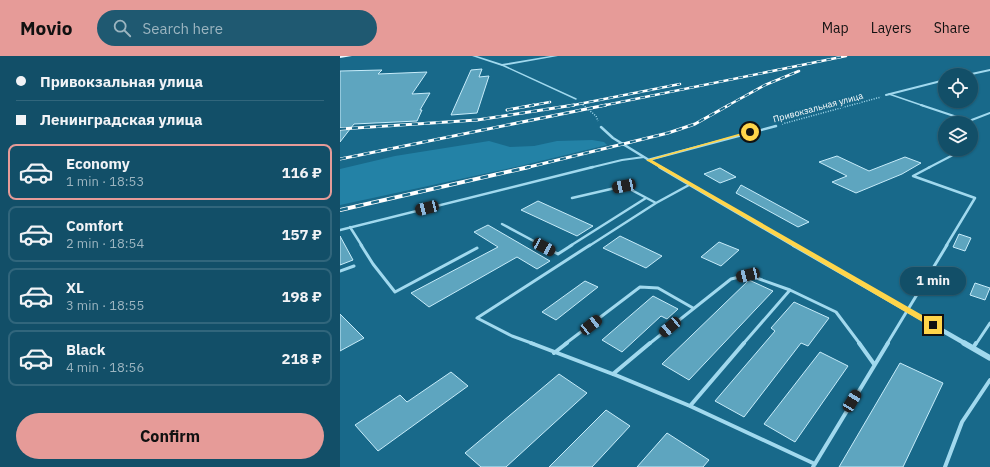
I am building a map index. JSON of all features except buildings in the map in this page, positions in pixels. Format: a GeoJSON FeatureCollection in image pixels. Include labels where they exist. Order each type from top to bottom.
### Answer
{"type":"FeatureCollection","features":[{"type":"Feature","properties":{"kind":"main road"},"geometry":{"type":"LineString","coordinates":[[340,56],[350,56]]}},
{"type":"Feature","properties":{"kind":"street"},"geometry":{"type":"LineString","coordinates":[[474,56],[502,65],[556,56]]}},
{"type":"Feature","properties":{"kind":"street"},"geometry":{"type":"LineString","coordinates":[[978,73],[990,70]]}},
{"type":"Feature","properties":{"kind":"street"},"geometry":{"type":"LineString","coordinates":[[886,95],[938,82]]}},
{"type":"Feature","properties":{"kind":"street","name":"Привокзальная улица"},"geometry":{"type":"LineString","coordinates":[[646,159],[776,126]]}},
{"type":"Feature","properties":{"kind":"street"},"geometry":{"type":"LineString","coordinates":[[601,127],[613,138],[689,185],[990,358]]}},
{"type":"Feature","properties":{"kind":"lane"},"geometry":{"type":"LineString","coordinates":[[502,65],[576,99]]}},
{"type":"Feature","properties":{"kind":"lane"},"geometry":{"type":"LineString","coordinates":[[889,94],[969,121],[990,113]]}},
{"type":"Feature","properties":{"kind":"lane"},"geometry":{"type":"LineString","coordinates":[[689,185],[656,203],[477,318],[512,336],[613,374],[690,406],[814,465],[906,310],[975,198],[913,176],[951,156]]}},
{"type":"Feature","properties":{"kind":"lane"},"geometry":{"type":"LineString","coordinates":[[340,230],[622,160],[646,159]]}},
{"type":"Feature","properties":{"kind":"lane"},"geometry":{"type":"LineString","coordinates":[[572,198],[624,186],[656,203]]}},
{"type":"Feature","properties":{"kind":"lane"},"geometry":{"type":"LineString","coordinates":[[502,224],[558,254],[646,198]]}},
{"type":"Feature","properties":{"kind":"lane"},"geometry":{"type":"LineString","coordinates":[[350,227],[373,264],[395,292],[477,248]]}},
{"type":"Feature","properties":{"kind":"lane"},"geometry":{"type":"LineString","coordinates":[[340,271],[354,266]]}},
{"type":"Feature","properties":{"kind":"lane"},"geometry":{"type":"LineString","coordinates":[[613,374],[693,308],[732,279],[748,275],[790,290],[836,312],[874,364]]}},
{"type":"Feature","properties":{"kind":"lane"},"geometry":{"type":"LineString","coordinates":[[554,353],[640,287],[658,288],[693,308]]}},
{"type":"Feature","properties":{"kind":"lane"},"geometry":{"type":"LineString","coordinates":[[690,406],[790,290]]}},
{"type":"Feature","properties":{"kind":"lane"},"geometry":{"type":"LineString","coordinates":[[973,348],[990,323]]}},
{"type":"Feature","properties":{"kind":"lane"},"geometry":{"type":"LineString","coordinates":[[945,467],[962,422],[990,380]]}},
{"type":"Feature","properties":{"kind":"path","name":"Привокзальная улица"},"geometry":{"type":"LineString","coordinates":[[776,126],[886,95]]}},
{"type":"Feature","properties":{"kind":"path"},"geometry":{"type":"LineString","coordinates":[[580,102],[596,116]]}},
{"type":"Feature","properties":{"kind":"shaded area"},"geometry":{"type":"Polygon","coordinates":[[[592,140],[604,142],[607,145],[520,166],[340,205],[340,169],[395,156],[489,141],[510,147],[534,146],[557,141],[592,140]]]}},
{"type":"Feature","properties":{"kind":"railway"},"geometry":{"type":"LineString","coordinates":[[601,106],[846,56]]}},
{"type":"Feature","properties":{"kind":"railway"},"geometry":{"type":"LineString","coordinates":[[727,106],[765,85],[799,71]]}},
{"type":"Feature","properties":{"kind":"railway"},"geometry":{"type":"LineString","coordinates":[[569,106],[680,84]]}},
{"type":"Feature","properties":{"kind":"railway"},"geometry":{"type":"LineString","coordinates":[[529,106],[550,102]]}},
{"type":"Feature","properties":{"kind":"railway"},"geometry":{"type":"LineString","coordinates":[[507,110],[534,105]]}},
{"type":"Feature","properties":{"kind":"railway"},"geometry":{"type":"LineString","coordinates":[[340,129],[477,120],[574,105]]}},
{"type":"Feature","properties":{"kind":"railway"},"geometry":{"type":"LineString","coordinates":[[340,159],[606,105]]}},
{"type":"Feature","properties":{"kind":"railway"},"geometry":{"type":"LineString","coordinates":[[525,168],[668,133],[695,124],[729,105]]}},
{"type":"Feature","properties":{"kind":"railway"},"geometry":{"type":"LineString","coordinates":[[340,210],[529,167]]}},
{"type":"Feature","properties":{"kind":"route"},"geometry":{"type":"LineString","coordinates":[[750,132],[648,160],[933,325]]}}]}
